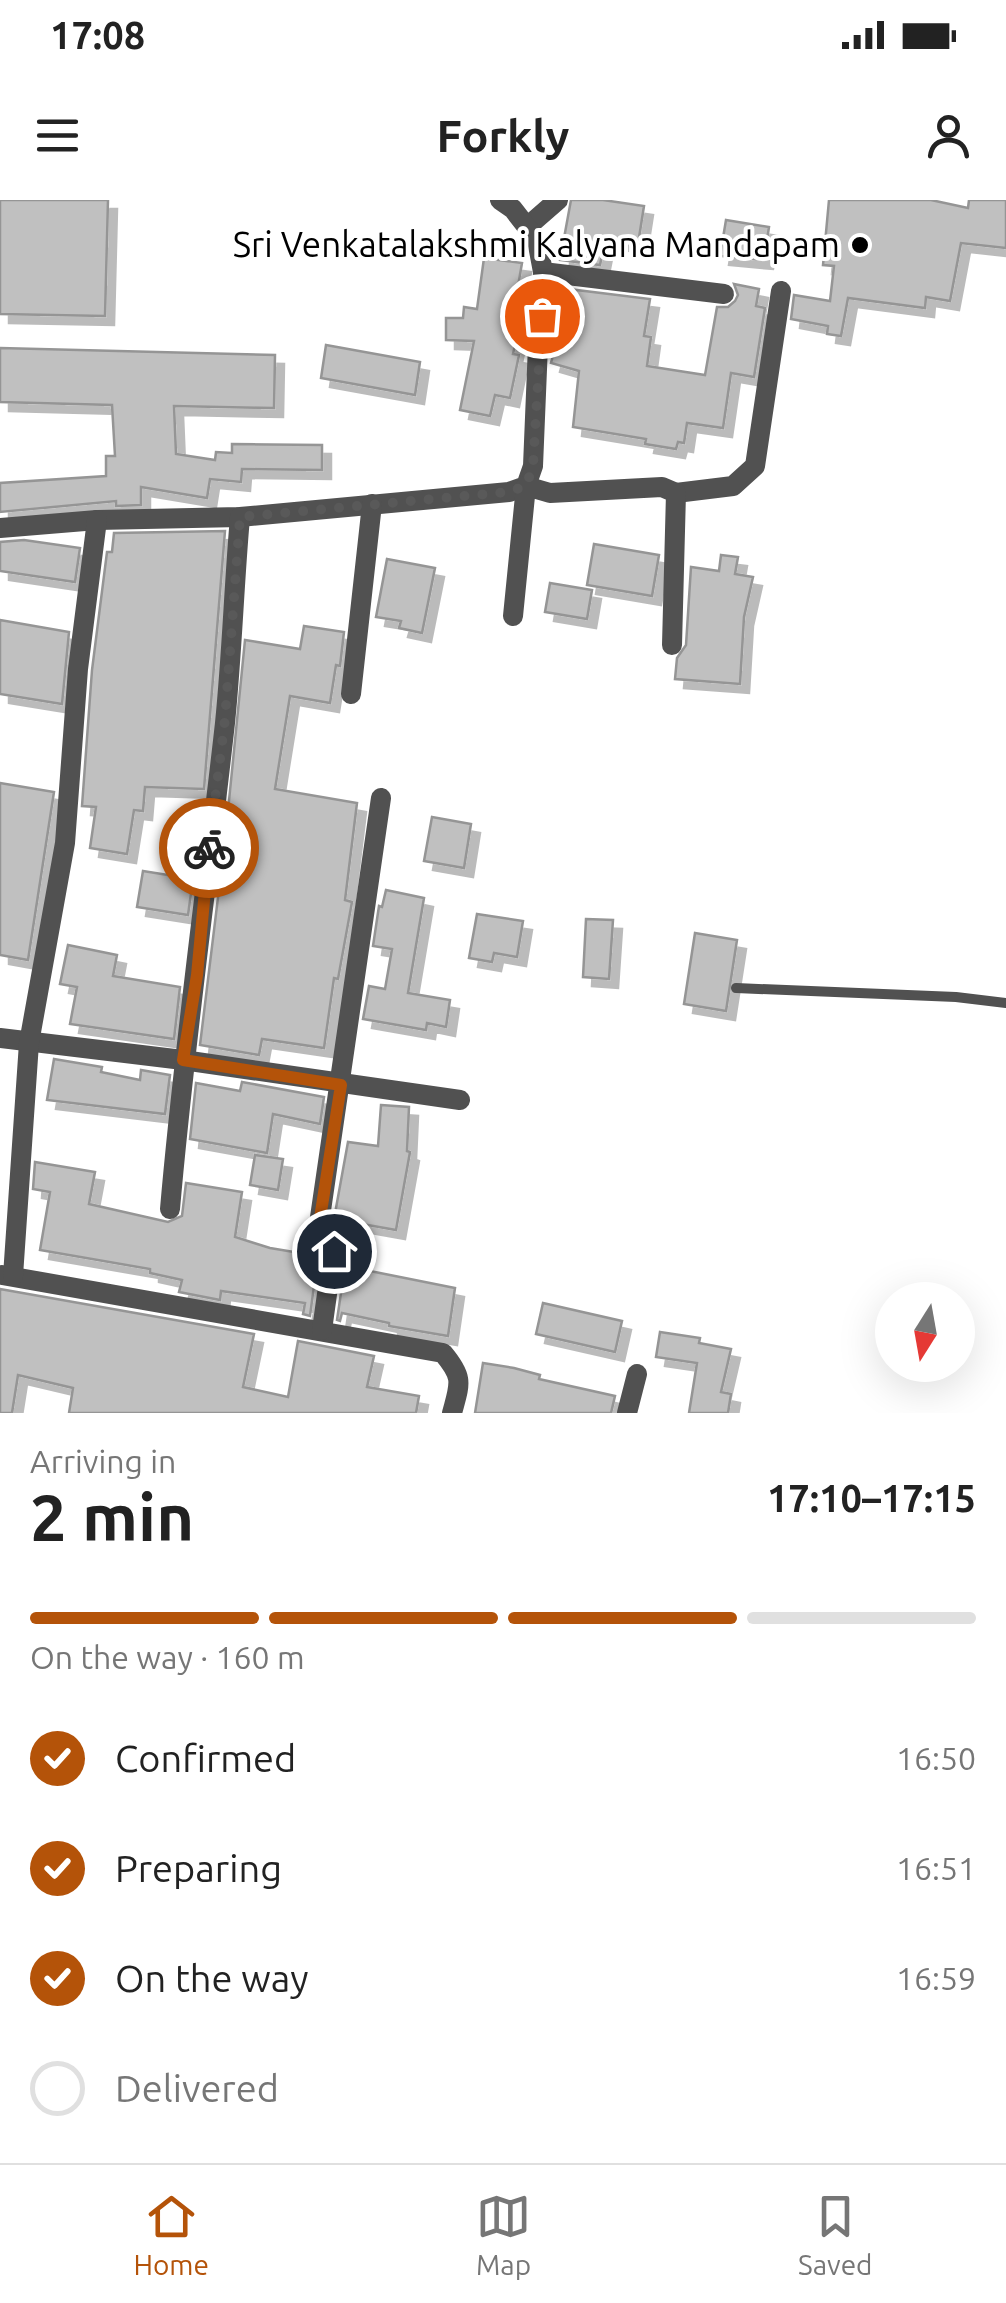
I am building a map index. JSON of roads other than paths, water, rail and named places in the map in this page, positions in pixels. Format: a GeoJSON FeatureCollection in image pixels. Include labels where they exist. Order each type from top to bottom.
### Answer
{"type":"FeatureCollection","features":[{"type":"Feature","properties":{"kind":"street"},"geometry":{"type":"LineString","coordinates":[[500,200],[537,240],[546,288],[538,345],[533,466],[526,486],[513,616]]}},
{"type":"Feature","properties":{"kind":"street"},"geometry":{"type":"LineString","coordinates":[[527,228],[558,200]]}},
{"type":"Feature","properties":{"kind":"street"},"geometry":{"type":"LineString","coordinates":[[543,272],[724,294]]}},
{"type":"Feature","properties":{"kind":"street"},"geometry":{"type":"LineString","coordinates":[[0,528],[97,520],[240,517],[508,492],[526,486],[550,493],[662,487],[676,493],[733,486],[754,466],[781,291]]}},
{"type":"Feature","properties":{"kind":"street"},"geometry":{"type":"LineString","coordinates":[[672,646],[676,493]]}},
{"type":"Feature","properties":{"kind":"street"},"geometry":{"type":"LineString","coordinates":[[352,694],[372,504]]}},
{"type":"Feature","properties":{"kind":"street"},"geometry":{"type":"LineString","coordinates":[[170,1209],[183,1060],[197,975],[225,719],[240,517]]}},
{"type":"Feature","properties":{"kind":"street"},"geometry":{"type":"LineString","coordinates":[[97,520],[78,669],[65,843],[28,1042],[7,1275],[442,1354],[458,1370],[460,1382],[452,1413]]}},
{"type":"Feature","properties":{"kind":"street"},"geometry":{"type":"LineString","coordinates":[[322,1330],[334,1251],[318,1231],[381,798]]}},
{"type":"Feature","properties":{"kind":"street"},"geometry":{"type":"LineString","coordinates":[[0,1038],[460,1100]]}},
{"type":"Feature","properties":{"kind":"street"},"geometry":{"type":"LineString","coordinates":[[627,1413],[637,1374]]}},
{"type":"Feature","properties":{"kind":"lane"},"geometry":{"type":"LineString","coordinates":[[736,988],[1006,1002]]}},
{"type":"Feature","properties":{"kind":"place","name":"Sri Venkatalakshmi Kalyana Mandapam"},"geometry":{"type":"Point","coordinates":[860,245]}}]}
